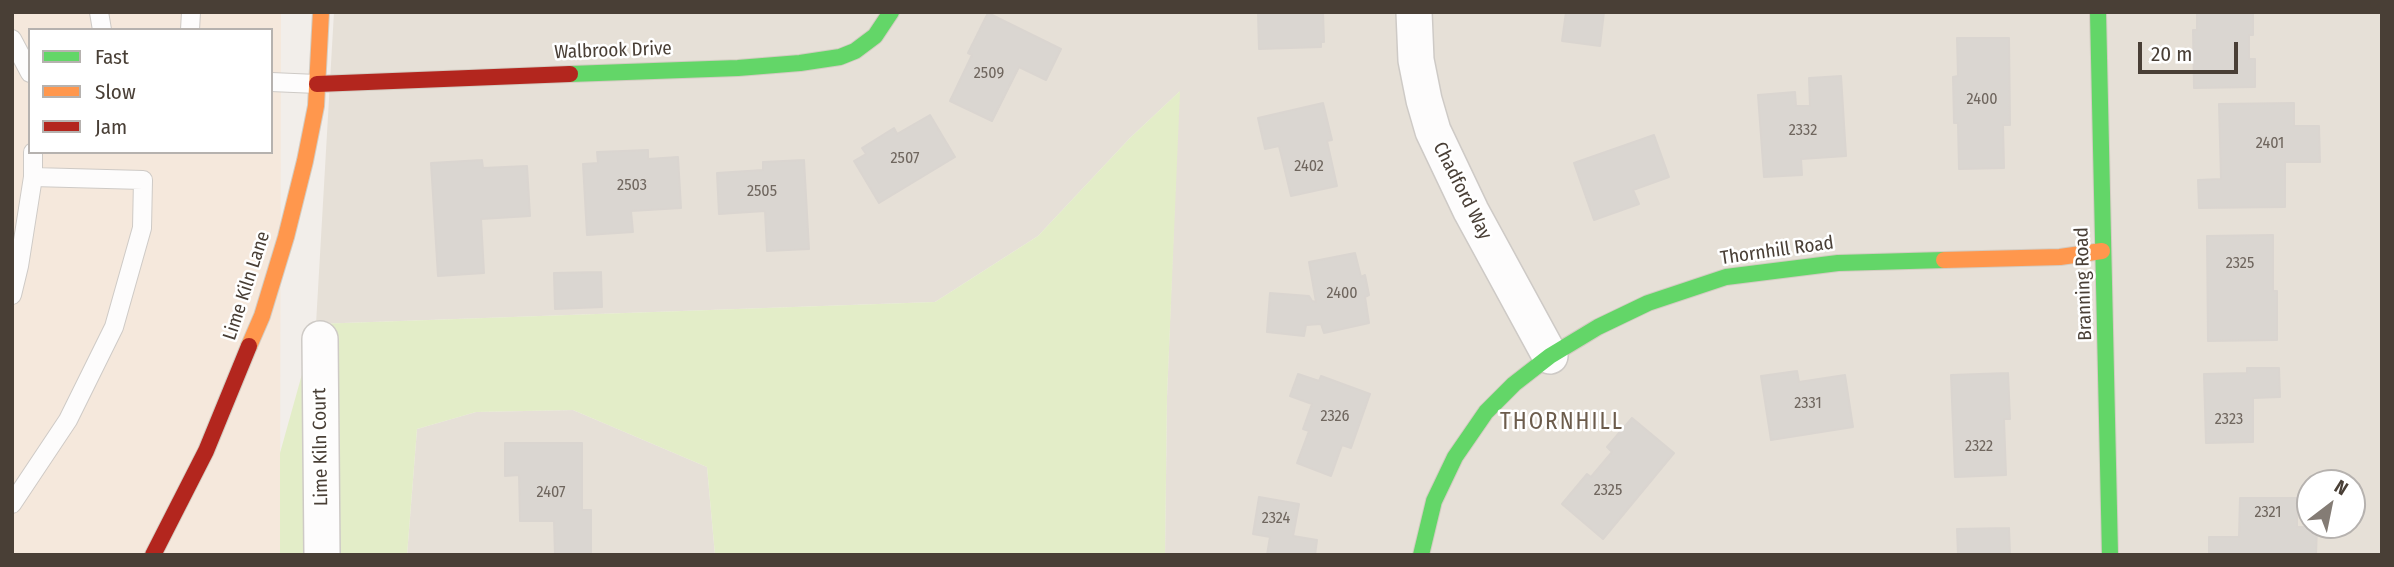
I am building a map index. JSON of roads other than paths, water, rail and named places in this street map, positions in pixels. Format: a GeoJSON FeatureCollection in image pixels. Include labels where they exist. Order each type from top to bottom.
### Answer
{"type":"FeatureCollection","features":[{"type":"Feature","properties":{"kind":"street","name":"Lime Kiln Lane"},"geometry":{"type":"LineString","coordinates":[[153,555],[206,451],[262,316],[286,237],[316,106],[321,12]]}},
{"type":"Feature","properties":{"kind":"street","name":"Walbrook Drive"},"geometry":{"type":"LineString","coordinates":[[317,84],[738,68],[800,63],[840,57],[855,51],[875,36],[891,12]]}},
{"type":"Feature","properties":{"kind":"street","name":"Chadford Way"},"geometry":{"type":"LineString","coordinates":[[1414,12],[1416,60],[1433,131],[1471,211],[1550,356]]}},
{"type":"Feature","properties":{"kind":"street","name":"Branning Road"},"geometry":{"type":"LineString","coordinates":[[2098,12],[2110,555]]}},
{"type":"Feature","properties":{"kind":"street","name":"Thornhill Road"},"geometry":{"type":"LineString","coordinates":[[1421,555],[1434,501],[1455,457],[1486,412],[1514,384],[1550,356],[1598,327],[1648,303],[1726,277],[1796,267],[1838,263],[2060,257],[2102,251]]}},
{"type":"Feature","properties":{"kind":"street","name":"Lime Kiln Court"},"geometry":{"type":"LineString","coordinates":[[320,339],[322,555]]}},
{"type":"Feature","properties":{"kind":"lane"},"geometry":{"type":"LineString","coordinates":[[12,39],[28,69]]}},
{"type":"Feature","properties":{"kind":"lane"},"geometry":{"type":"LineString","coordinates":[[273,82],[317,84]]}},
{"type":"Feature","properties":{"kind":"lane"},"geometry":{"type":"LineString","coordinates":[[12,295],[33,177],[33,154]]}},
{"type":"Feature","properties":{"kind":"lane"},"geometry":{"type":"LineString","coordinates":[[12,504],[68,420],[114,327],[142,228],[143,180],[33,177]]}},
{"type":"Feature","properties":{"kind":"district","name":"THORNHILL"},"geometry":{"type":"Point","coordinates":[1562,423]}}]}
